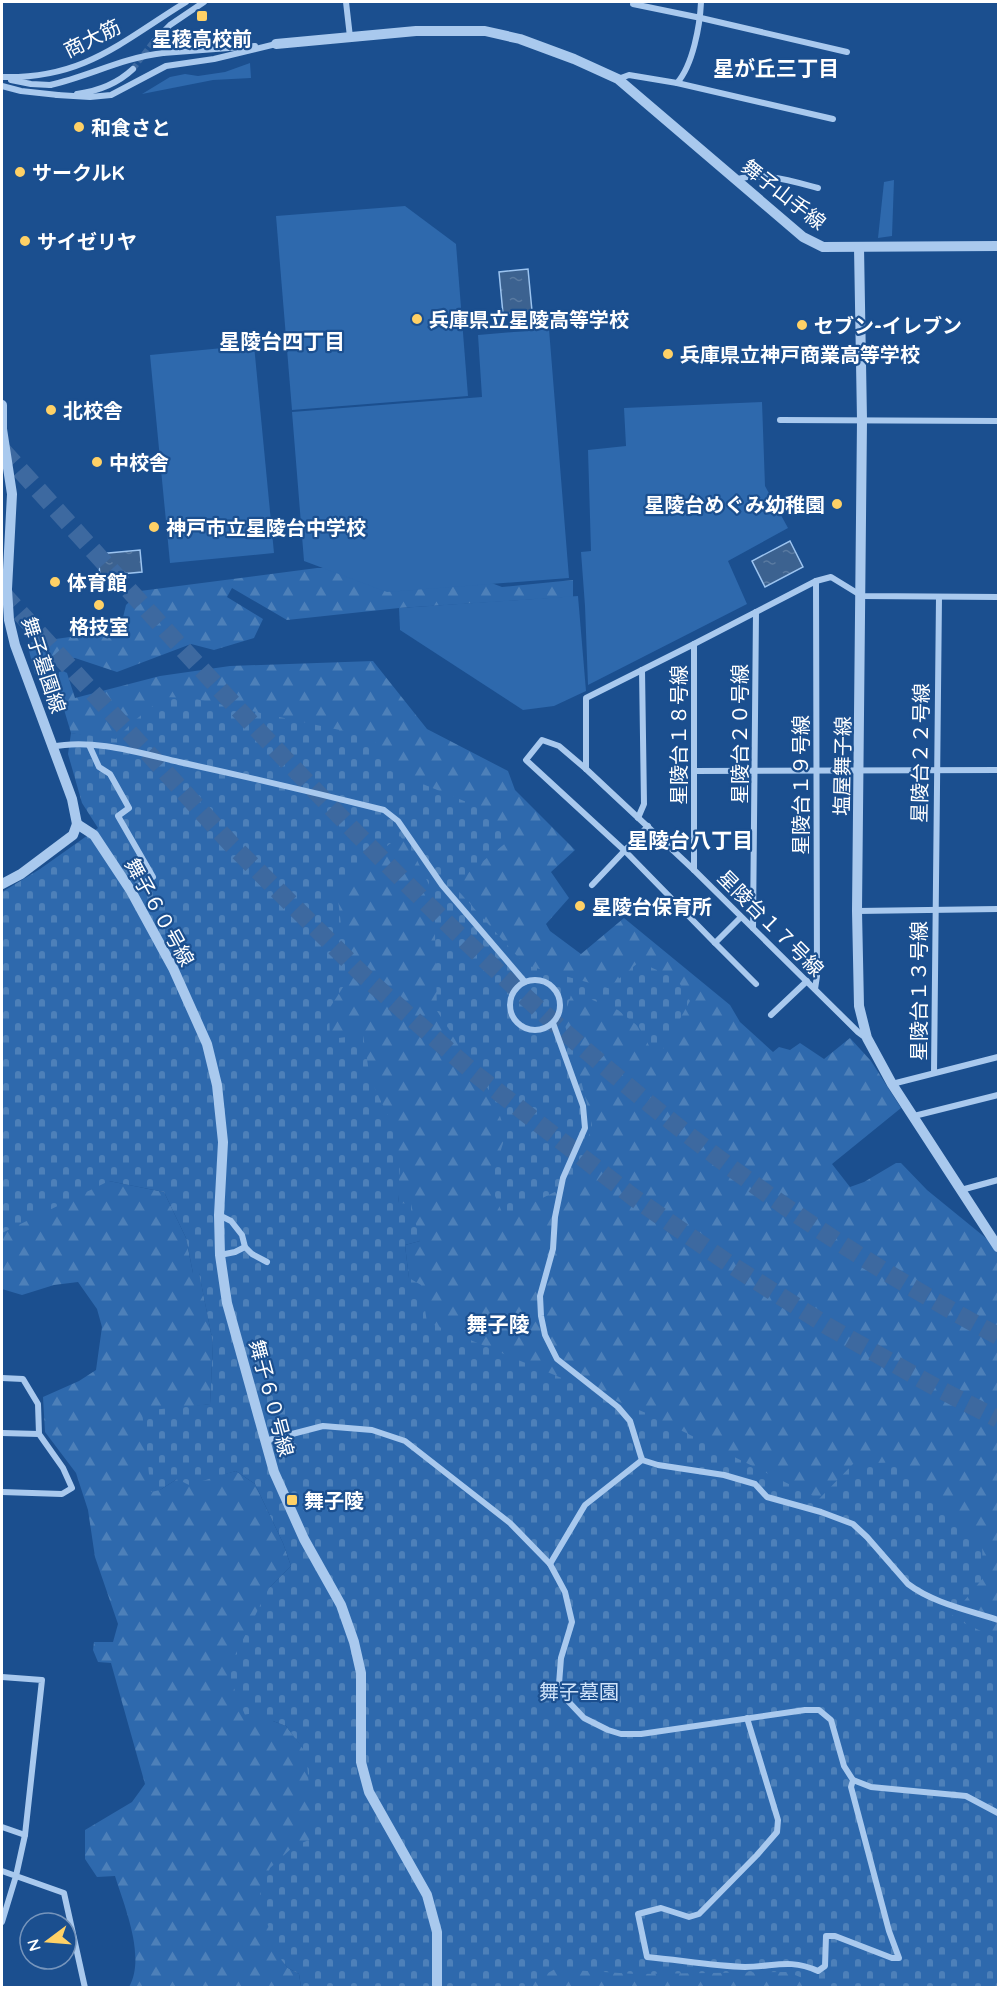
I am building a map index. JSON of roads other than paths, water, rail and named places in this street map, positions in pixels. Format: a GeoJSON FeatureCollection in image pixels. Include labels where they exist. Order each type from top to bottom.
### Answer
{"type":"FeatureCollection","features":[{"type":"Feature","properties":{"kind":"street","name":"商大筋"},"geometry":{"type":"LineString","coordinates":[[2,78],[45,75],[95,59],[117,48],[186,2]]}},
{"type":"Feature","properties":{"kind":"street"},"geometry":{"type":"LineString","coordinates":[[154,41],[170,25],[204,2]]}},
{"type":"Feature","properties":{"kind":"street"},"geometry":{"type":"LineString","coordinates":[[346,2],[350,37]]}},
{"type":"Feature","properties":{"kind":"street"},"geometry":{"type":"LineString","coordinates":[[677,83],[686,73],[701,18],[701,2]]}},
{"type":"Feature","properties":{"kind":"street"},"geometry":{"type":"LineString","coordinates":[[633,4],[847,52]]}},
{"type":"Feature","properties":{"kind":"street","name":"舞子山手線"},"geometry":{"type":"LineString","coordinates":[[276,45],[416,31],[485,31],[520,39],[574,59],[618,79],[803,237],[823,247],[999,246]]}},
{"type":"Feature","properties":{"kind":"street"},"geometry":{"type":"LineString","coordinates":[[2,78],[31,84],[51,84],[128,59],[163,53],[276,45]]}},
{"type":"Feature","properties":{"kind":"street"},"geometry":{"type":"LineString","coordinates":[[2,86],[21,91],[57,95],[90,97],[111,95],[166,66],[214,59],[276,45]]}},
{"type":"Feature","properties":{"kind":"street"},"geometry":{"type":"LineString","coordinates":[[57,95],[83,93],[105,87],[133,69]]}},
{"type":"Feature","properties":{"kind":"street"},"geometry":{"type":"LineString","coordinates":[[618,79],[629,75],[677,83],[833,119]]}},
{"type":"Feature","properties":{"kind":"street"},"geometry":{"type":"LineString","coordinates":[[736,180],[747,175],[787,180],[818,188]]}},
{"type":"Feature","properties":{"kind":"street","name":"塩屋舞子線"},"geometry":{"type":"LineString","coordinates":[[859,247],[862,420],[859,1006],[867,1038],[892,1084],[999,1247]]}},
{"type":"Feature","properties":{"kind":"street","name":"舞子墓園線"},"geometry":{"type":"LineString","coordinates":[[2,405],[2,429],[12,494],[7,589],[9,620],[15,645],[72,799],[77,824]]}},
{"type":"Feature","properties":{"kind":"street"},"geometry":{"type":"LineString","coordinates":[[780,420],[999,422]]}},
{"type":"Feature","properties":{"kind":"street"},"geometry":{"type":"LineString","coordinates":[[816,581],[831,577],[862,596],[999,597]]}},
{"type":"Feature","properties":{"kind":"street","name":"星陵台１８号線"},"geometry":{"type":"LineString","coordinates":[[694,870],[694,644],[816,581]]}},
{"type":"Feature","properties":{"kind":"street","name":"星陵台１９号線"},"geometry":{"type":"LineString","coordinates":[[815,989],[817,976],[816,581]]}},
{"type":"Feature","properties":{"kind":"street","name":"星陵台２２号線"},"geometry":{"type":"LineString","coordinates":[[935,910],[939,597]]}},
{"type":"Feature","properties":{"kind":"street","name":"星陵台２０号線"},"geometry":{"type":"LineString","coordinates":[[753,928],[756,612]]}},
{"type":"Feature","properties":{"kind":"street"},"geometry":{"type":"LineString","coordinates":[[586,769],[586,698],[694,644]]}},
{"type":"Feature","properties":{"kind":"street"},"geometry":{"type":"LineString","coordinates":[[639,818],[644,804],[642,670]]}},
{"type":"Feature","properties":{"kind":"street","name":"星陵台１７号線"},"geometry":{"type":"LineString","coordinates":[[625,851],[526,760],[542,740],[559,746],[586,769],[867,1038]]}},
{"type":"Feature","properties":{"kind":"street"},"geometry":{"type":"LineString","coordinates":[[52,747],[68,743],[119,749],[220,770],[384,810],[398,821],[442,885],[525,982]]}},
{"type":"Feature","properties":{"kind":"street"},"geometry":{"type":"LineString","coordinates":[[89,745],[99,767],[110,774],[129,808],[118,816],[153,877],[131,891]]}},
{"type":"Feature","properties":{"kind":"street"},"geometry":{"type":"LineString","coordinates":[[694,771],[999,770]]}},
{"type":"Feature","properties":{"kind":"street"},"geometry":{"type":"LineString","coordinates":[[2,884],[21,874],[73,835],[77,824]]}},
{"type":"Feature","properties":{"kind":"street","name":"舞子６０号線"},"geometry":{"type":"LineString","coordinates":[[77,824],[94,835],[131,891],[173,968],[207,1044],[217,1084],[223,1142],[219,1215],[220,1255],[227,1302],[274,1472],[304,1539],[341,1605],[354,1642],[360,1673],[361,1762],[369,1792],[427,1895],[437,1932],[437,1988]]}},
{"type":"Feature","properties":{"kind":"street"},"geometry":{"type":"LineString","coordinates":[[592,885],[648,826]]}},
{"type":"Feature","properties":{"kind":"street"},"geometry":{"type":"LineString","coordinates":[[625,851],[756,984]]}},
{"type":"Feature","properties":{"kind":"street"},"geometry":{"type":"LineString","coordinates":[[858,911],[999,909]]}},
{"type":"Feature","properties":{"kind":"street","name":"星陵台１３号線"},"geometry":{"type":"LineString","coordinates":[[934,1073],[935,910]]}},
{"type":"Feature","properties":{"kind":"street"},"geometry":{"type":"LineString","coordinates":[[715,943],[741,917]]}},
{"type":"Feature","properties":{"kind":"street"},"geometry":{"type":"LineString","coordinates":[[538,980],[551,986],[559,997],[560,1010],[553,1023],[539,1030],[532,1030],[518,1023],[511,1011],[515,991],[525,982],[538,980]]}},
{"type":"Feature","properties":{"kind":"street"},"geometry":{"type":"LineString","coordinates":[[771,1015],[807,981]]}},
{"type":"Feature","properties":{"kind":"street"},"geometry":{"type":"LineString","coordinates":[[553,1023],[583,1106],[585,1128],[563,1178],[555,1217],[553,1249],[540,1296],[541,1316],[545,1335],[557,1359],[618,1407],[630,1421],[642,1460]]}},
{"type":"Feature","properties":{"kind":"street"},"geometry":{"type":"LineString","coordinates":[[892,1084],[999,1057]]}},
{"type":"Feature","properties":{"kind":"street"},"geometry":{"type":"LineString","coordinates":[[914,1116],[999,1095]]}},
{"type":"Feature","properties":{"kind":"street"},"geometry":{"type":"LineString","coordinates":[[961,1190],[999,1180]]}},
{"type":"Feature","properties":{"kind":"street"},"geometry":{"type":"LineString","coordinates":[[219,1215],[231,1221],[237,1228],[242,1235],[245,1247],[252,1254],[267,1262]]}},
{"type":"Feature","properties":{"kind":"street"},"geometry":{"type":"LineString","coordinates":[[220,1255],[245,1247]]}},
{"type":"Feature","properties":{"kind":"street"},"geometry":{"type":"LineString","coordinates":[[2,1378],[23,1380],[38,1404],[39,1434],[63,1468],[72,1488],[62,1494],[2,1492]]}},
{"type":"Feature","properties":{"kind":"street"},"geometry":{"type":"LineString","coordinates":[[264,1442],[323,1426],[372,1430],[405,1441],[510,1523],[550,1564],[566,1592],[572,1622],[561,1658],[559,1684],[567,1700],[584,1718],[621,1734],[641,1734],[805,1710],[819,1710],[831,1720],[844,1766],[853,1780],[871,1787],[966,1796],[999,1813]]}},
{"type":"Feature","properties":{"kind":"street"},"geometry":{"type":"LineString","coordinates":[[2,1433],[39,1434]]}},
{"type":"Feature","properties":{"kind":"street"},"geometry":{"type":"LineString","coordinates":[[550,1564],[585,1505],[642,1460]]}},
{"type":"Feature","properties":{"kind":"street"},"geometry":{"type":"LineString","coordinates":[[642,1460],[658,1465],[724,1475],[754,1484],[767,1497],[821,1512],[853,1524],[916,1590],[936,1600],[999,1620]]}},
{"type":"Feature","properties":{"kind":"street"},"geometry":{"type":"LineString","coordinates":[[2,1677],[42,1680],[25,1835],[2,1922]]}},
{"type":"Feature","properties":{"kind":"street"},"geometry":{"type":"LineString","coordinates":[[747,1718],[778,1820],[777,1832],[757,1856],[699,1914],[689,1917],[661,1908],[638,1914],[647,1957],[746,1967],[785,1962],[818,1971],[825,1966],[826,1936],[835,1936],[892,1958],[899,1958],[889,1931],[851,1786],[853,1780]]}},
{"type":"Feature","properties":{"kind":"street"},"geometry":{"type":"LineString","coordinates":[[2,1827],[25,1835]]}},
{"type":"Feature","properties":{"kind":"street"},"geometry":{"type":"LineString","coordinates":[[2,1871],[64,1893],[85,1988]]}},
{"type":"Feature","properties":{"kind":"water"},"geometry":{"type":"Polygon","coordinates":[[[528,269],[532,311],[503,314],[499,272],[528,269]]]}},
{"type":"Feature","properties":{"kind":"water"},"geometry":{"type":"Polygon","coordinates":[[[790,541],[803,567],[765,587],[752,561],[790,541]]]}},
{"type":"Feature","properties":{"kind":"water"},"geometry":{"type":"Polygon","coordinates":[[[140,550],[142,572],[100,576],[98,554],[140,550]]]}},
{"type":"Feature","properties":{"kind":"tunnel"},"geometry":{"type":"LineString","coordinates":[[133,69],[154,41]]}},
{"type":"Feature","properties":{"kind":"tunnel"},"geometry":{"type":"LineString","coordinates":[[2,450],[326,802],[496,970],[585,1050],[715,1156],[793,1212],[915,1289],[998,1336]]}},
{"type":"Feature","properties":{"kind":"tunnel"},"geometry":{"type":"LineString","coordinates":[[2,593],[232,845],[364,976],[474,1073],[633,1197],[728,1263],[829,1327],[937,1388],[998,1419]]}},
{"type":"Feature","properties":{"kind":"place","name":"星稜高校前"},"geometry":{"type":"Point","coordinates":[202,16]}},
{"type":"Feature","properties":{"kind":"place","name":"和食さと"},"geometry":{"type":"Point","coordinates":[79,127]}},
{"type":"Feature","properties":{"kind":"place","name":"サークルK"},"geometry":{"type":"Point","coordinates":[20,172]}},
{"type":"Feature","properties":{"kind":"place","name":"サイゼリヤ"},"geometry":{"type":"Point","coordinates":[25,241]}},
{"type":"Feature","properties":{"kind":"place","name":"兵庫県立星陵高等学校"},"geometry":{"type":"Point","coordinates":[417,319]}},
{"type":"Feature","properties":{"kind":"place","name":"セブン-イレブン"},"geometry":{"type":"Point","coordinates":[802,325]}},
{"type":"Feature","properties":{"kind":"place","name":"兵庫県立神戸商業高等学校"},"geometry":{"type":"Point","coordinates":[668,354]}},
{"type":"Feature","properties":{"kind":"place","name":"北校舎"},"geometry":{"type":"Point","coordinates":[51,410]}},
{"type":"Feature","properties":{"kind":"place","name":"中校舎"},"geometry":{"type":"Point","coordinates":[97,462]}},
{"type":"Feature","properties":{"kind":"place","name":"星陵台めぐみ幼稚園"},"geometry":{"type":"Point","coordinates":[837,504]}},
{"type":"Feature","properties":{"kind":"place","name":"神戸市立星陵台中学校"},"geometry":{"type":"Point","coordinates":[154,527]}},
{"type":"Feature","properties":{"kind":"place","name":"体育館"},"geometry":{"type":"Point","coordinates":[55,582]}},
{"type":"Feature","properties":{"kind":"place","name":"格技室"},"geometry":{"type":"Point","coordinates":[99,605]}},
{"type":"Feature","properties":{"kind":"place","name":"星陵台保育所"},"geometry":{"type":"Point","coordinates":[580,906]}},
{"type":"Feature","properties":{"kind":"place","name":"舞子陵"},"geometry":{"type":"Point","coordinates":[292,1500]}},
{"type":"Feature","properties":{"kind":"district","name":"星が丘三丁目"},"geometry":{"type":"Point","coordinates":[776,68]}},
{"type":"Feature","properties":{"kind":"district","name":"星陵台四丁目"},"geometry":{"type":"Point","coordinates":[282,341]}},
{"type":"Feature","properties":{"kind":"district","name":"星陵台八丁目"},"geometry":{"type":"Point","coordinates":[690,840]}},
{"type":"Feature","properties":{"kind":"district","name":"舞子陵"},"geometry":{"type":"Point","coordinates":[498,1324]}},
{"type":"Feature","properties":{"kind":"park label","name":"舞子墓園"},"geometry":{"type":"Point","coordinates":[579,1691]}}]}
